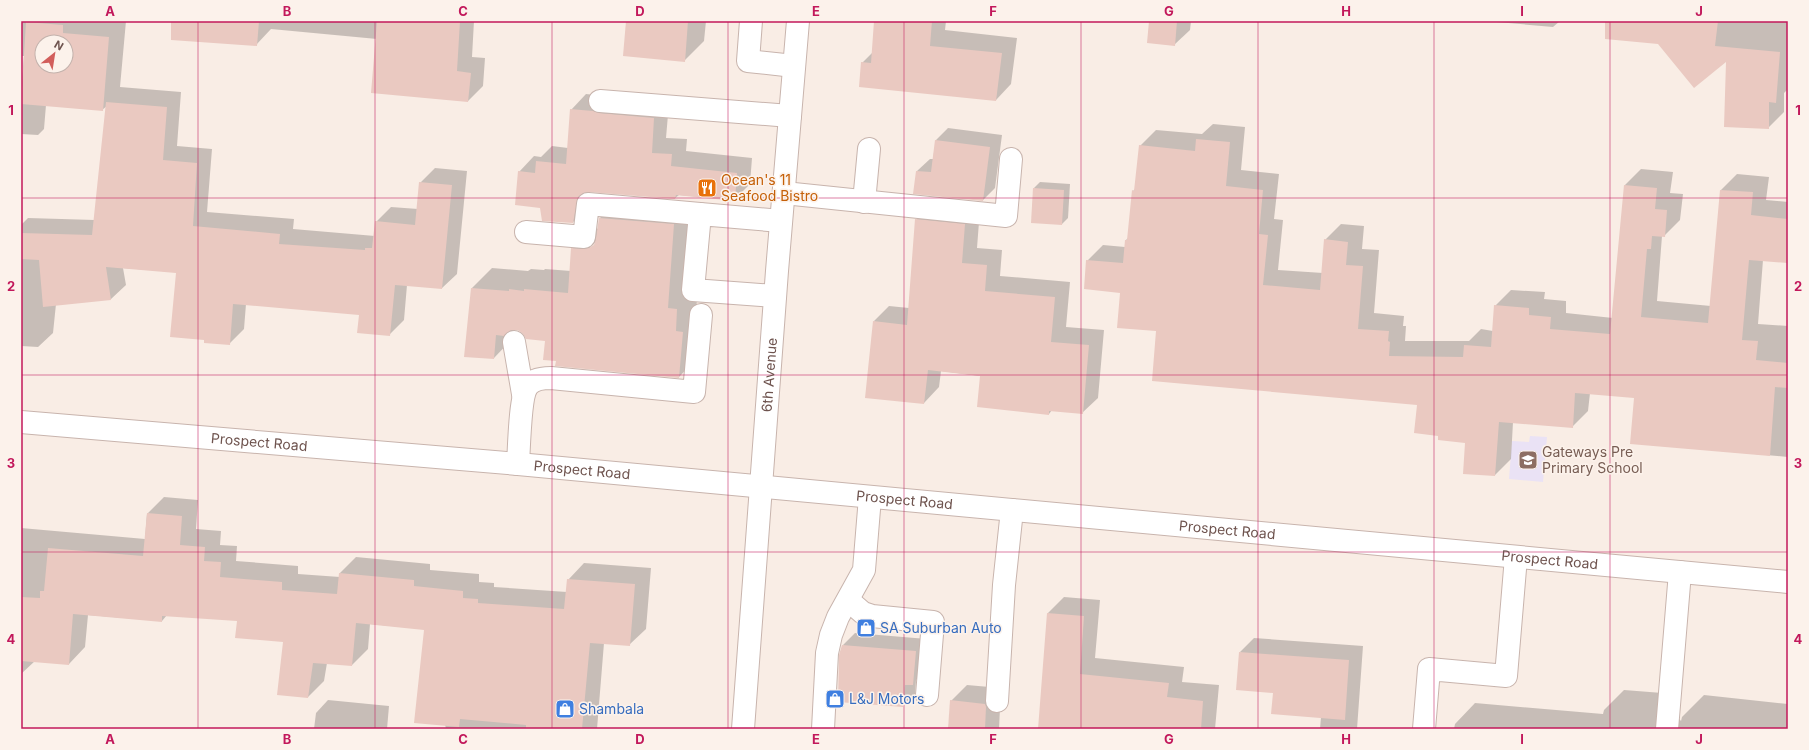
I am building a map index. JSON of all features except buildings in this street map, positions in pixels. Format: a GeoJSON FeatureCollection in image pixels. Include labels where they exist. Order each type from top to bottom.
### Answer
{"type":"FeatureCollection","features":[{"type":"Feature","properties":{"kind":"street"},"geometry":{"type":"LineString","coordinates":[[752,21],[748,61],[794,66]]}},
{"type":"Feature","properties":{"kind":"street","name":"6th Avenue"},"geometry":{"type":"LineString","coordinates":[[744,729],[775,296],[798,21]]}},
{"type":"Feature","properties":{"kind":"street"},"geometry":{"type":"LineString","coordinates":[[600,101],[790,116]]}},
{"type":"Feature","properties":{"kind":"street"},"geometry":{"type":"LineString","coordinates":[[864,202],[869,149]]}},
{"type":"Feature","properties":{"kind":"street"},"geometry":{"type":"LineString","coordinates":[[784,194],[1006,216],[1011,159]]}},
{"type":"Feature","properties":{"kind":"street"},"geometry":{"type":"LineString","coordinates":[[526,232],[584,237],[588,204],[781,221]]}},
{"type":"Feature","properties":{"kind":"street"},"geometry":{"type":"LineString","coordinates":[[700,214],[694,290],[775,296]]}},
{"type":"Feature","properties":{"kind":"street"},"geometry":{"type":"LineString","coordinates":[[523,394],[531,383],[544,378],[694,392],[700,315]]}},
{"type":"Feature","properties":{"kind":"street"},"geometry":{"type":"LineString","coordinates":[[514,342],[523,394],[518,464]]}},
{"type":"Feature","properties":{"kind":"street","name":"Prospect Road"},"geometry":{"type":"LineString","coordinates":[[21,422],[762,486],[1788,582]]}},
{"type":"Feature","properties":{"kind":"street"},"geometry":{"type":"LineString","coordinates":[[823,729],[827,653],[831,635],[838,617],[864,570],[870,497]]}},
{"type":"Feature","properties":{"kind":"street"},"geometry":{"type":"LineString","coordinates":[[997,701],[1004,585],[1012,510]]}},
{"type":"Feature","properties":{"kind":"street"},"geometry":{"type":"LineString","coordinates":[[1424,729],[1429,670],[1506,676],[1516,557]]}},
{"type":"Feature","properties":{"kind":"street"},"geometry":{"type":"LineString","coordinates":[[1667,729],[1680,572]]}},
{"type":"Feature","properties":{"kind":"street"},"geometry":{"type":"LineString","coordinates":[[848,600],[863,613],[872,616],[933,622],[927,695]]}},
{"type":"Feature","properties":{"kind":"shaded area","name":"Gateways Pre Primary School"},"geometry":{"type":"Polygon","coordinates":[[[1530,436],[1547,437],[1543,482],[1509,479],[1512,441],[1529,442],[1530,436]]]}},
{"type":"Feature","properties":{"kind":"place","name":"Ocean's 11 Seafood Bistro"},"geometry":{"type":"Point","coordinates":[707,188]}},
{"type":"Feature","properties":{"kind":"place","name":"Gateways Pre Primary School"},"geometry":{"type":"Point","coordinates":[1528,460]}},
{"type":"Feature","properties":{"kind":"place","name":"SA Suburban Auto"},"geometry":{"type":"Point","coordinates":[866,628]}},
{"type":"Feature","properties":{"kind":"place","name":"L&J Motors"},"geometry":{"type":"Point","coordinates":[835,699]}},
{"type":"Feature","properties":{"kind":"place","name":"Shambala"},"geometry":{"type":"Point","coordinates":[565,709]}}]}
